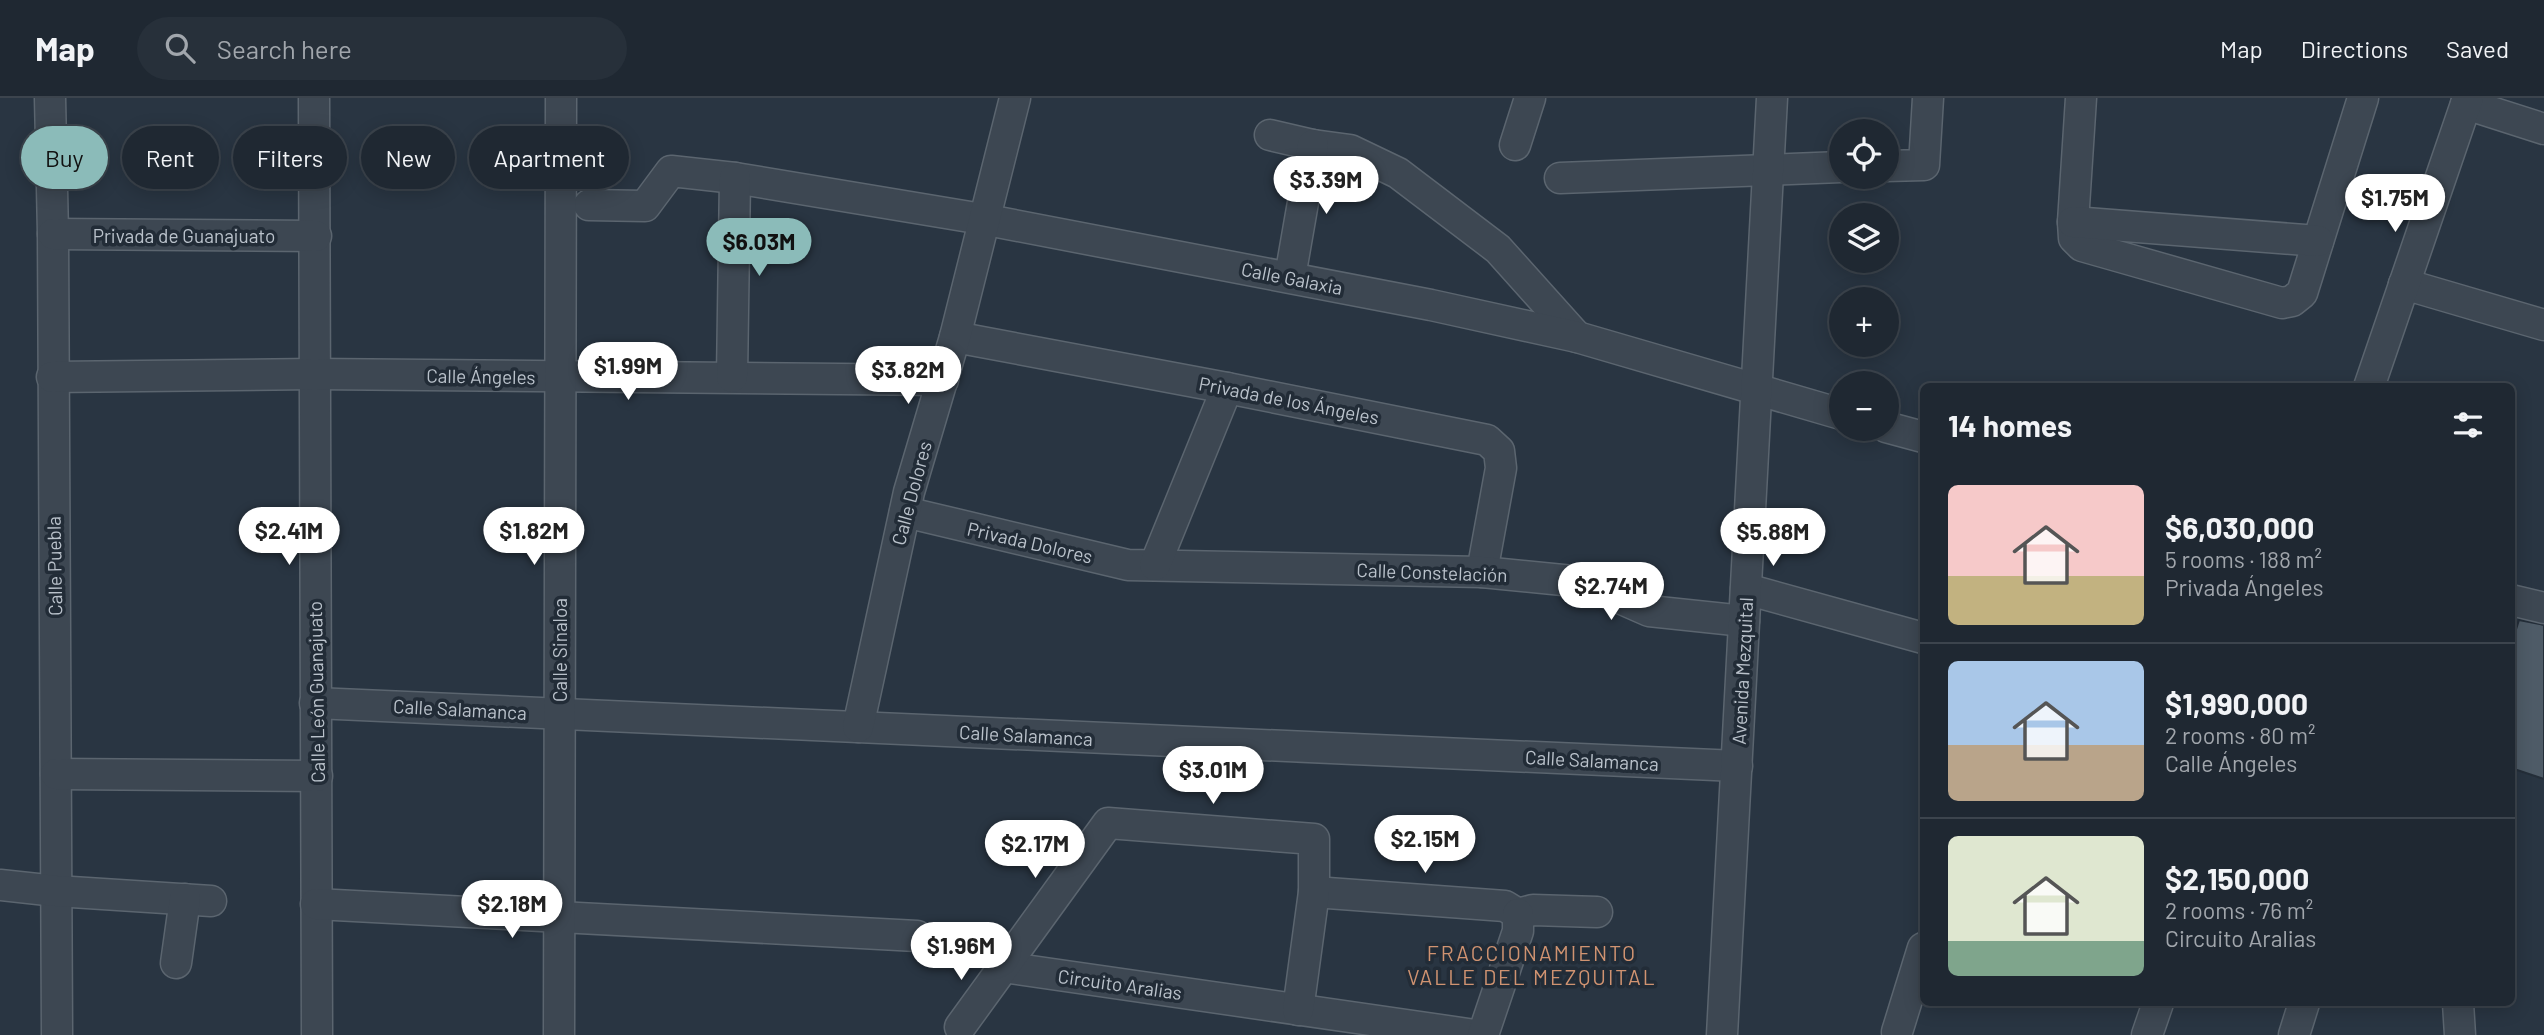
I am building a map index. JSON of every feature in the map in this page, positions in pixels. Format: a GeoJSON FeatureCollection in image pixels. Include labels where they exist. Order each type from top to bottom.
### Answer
{"type":"FeatureCollection","features":[{"type":"Feature","properties":{"kind":"street","name":"Calle Puebla"},"geometry":{"type":"LineString","coordinates":[[50,98],[57,1035]]}},
{"type":"Feature","properties":{"kind":"street","name":"Calle León Guanajuato"},"geometry":{"type":"LineString","coordinates":[[314,98],[317,1035]]}},
{"type":"Feature","properties":{"kind":"street","name":"Calle Sinaloa"},"geometry":{"type":"LineString","coordinates":[[559,1035],[561,98]]}},
{"type":"Feature","properties":{"kind":"street","name":"Calle Dolores"},"geometry":{"type":"LineString","coordinates":[[858,727],[905,512],[955,337],[982,219],[1015,98]]}},
{"type":"Feature","properties":{"kind":"street"},"geometry":{"type":"LineString","coordinates":[[1515,145],[1530,98]]}},
{"type":"Feature","properties":{"kind":"street","name":"Avenida Mezquital"},"geometry":{"type":"LineString","coordinates":[[1722,1035],[1772,98]]}},
{"type":"Feature","properties":{"kind":"street"},"geometry":{"type":"LineString","coordinates":[[1899,166],[1924,165],[1928,98]]}},
{"type":"Feature","properties":{"kind":"street"},"geometry":{"type":"LineString","coordinates":[[2081,98],[2074,238],[2082,246],[2282,303],[2292,302],[2302,293],[2363,98]]}},
{"type":"Feature","properties":{"kind":"street"},"geometry":{"type":"LineString","coordinates":[[2370,383],[2467,101],[2544,129]]}},
{"type":"Feature","properties":{"kind":"street"},"geometry":{"type":"LineString","coordinates":[[1270,135],[1350,150],[1398,173],[1498,249],[1577,337]]}},
{"type":"Feature","properties":{"kind":"street"},"geometry":{"type":"LineString","coordinates":[[1290,278],[1313,145]]}},
{"type":"Feature","properties":{"kind":"street"},"geometry":{"type":"LineString","coordinates":[[1560,178],[1829,167]]}},
{"type":"Feature","properties":{"kind":"street","name":"Calle Galaxia"},"geometry":{"type":"LineString","coordinates":[[589,205],[645,205],[671,171],[735,178],[982,219],[1431,304],[1577,337],[1829,411]]}},
{"type":"Feature","properties":{"kind":"street"},"geometry":{"type":"LineString","coordinates":[[732,377],[735,178]]}},
{"type":"Feature","properties":{"kind":"street"},"geometry":{"type":"LineString","coordinates":[[2073,222],[2318,241]]}},
{"type":"Feature","properties":{"kind":"street","name":"Privada de Guanajuato"},"geometry":{"type":"LineString","coordinates":[[53,234],[316,236]]}},
{"type":"Feature","properties":{"kind":"street"},"geometry":{"type":"LineString","coordinates":[[2404,284],[2544,325]]}},
{"type":"Feature","properties":{"kind":"street","name":"Privada de los Ángeles"},"geometry":{"type":"LineString","coordinates":[[955,337],[1227,387],[1487,440],[1499,451],[1501,468],[1482,572]]}},
{"type":"Feature","properties":{"kind":"street","name":"Calle Ángeles"},"geometry":{"type":"LineString","coordinates":[[52,377],[314,374],[943,380]]}},
{"type":"Feature","properties":{"kind":"street"},"geometry":{"type":"LineString","coordinates":[[1155,565],[1227,387]]}},
{"type":"Feature","properties":{"kind":"street"},"geometry":{"type":"LineString","coordinates":[[1899,431],[1920,436]]}},
{"type":"Feature","properties":{"kind":"street","name":"Privada Dolores"},"geometry":{"type":"LineString","coordinates":[[905,512],[1128,565],[1155,565]]}},
{"type":"Feature","properties":{"kind":"street","name":"Calle Constelación"},"geometry":{"type":"LineString","coordinates":[[1155,565],[1482,572],[1583,582],[1649,611],[1744,621]]}},
{"type":"Feature","properties":{"kind":"street"},"geometry":{"type":"LineString","coordinates":[[1746,589],[1920,637]]}},
{"type":"Feature","properties":{"kind":"street"},"geometry":{"type":"LineString","coordinates":[[2515,601],[2544,608]]}},
{"type":"Feature","properties":{"kind":"street","name":"Calle Salamanca"},"geometry":{"type":"LineString","coordinates":[[315,703],[1737,766]]}},
{"type":"Feature","properties":{"kind":"street"},"geometry":{"type":"LineString","coordinates":[[56,774],[317,776]]}},
{"type":"Feature","properties":{"kind":"street"},"geometry":{"type":"LineString","coordinates":[[960,1027],[1108,823],[1314,839],[1314,892],[1298,1010]]}},
{"type":"Feature","properties":{"kind":"street"},"geometry":{"type":"LineString","coordinates":[[0,885],[198,900],[176,963]]}},
{"type":"Feature","properties":{"kind":"street"},"geometry":{"type":"LineString","coordinates":[[1314,892],[1505,906],[1518,914],[1533,910],[1597,912]]}},
{"type":"Feature","properties":{"kind":"street"},"geometry":{"type":"LineString","coordinates":[[316,904],[917,936]]}},
{"type":"Feature","properties":{"kind":"street"},"geometry":{"type":"LineString","coordinates":[[1483,1035],[1518,931],[1518,914]]}},
{"type":"Feature","properties":{"kind":"street"},"geometry":{"type":"LineString","coordinates":[[1897,1032],[1920,958]]}},
{"type":"Feature","properties":{"kind":"street","name":"Circuito Aralias"},"geometry":{"type":"LineString","coordinates":[[1003,967],[1475,1035]]}},
{"type":"Feature","properties":{"kind":"street"},"geometry":{"type":"LineString","coordinates":[[2147,1035],[2157,1006]]}},
{"type":"Feature","properties":{"kind":"street"},"geometry":{"type":"LineString","coordinates":[[2294,1035],[2303,1006]]}},
{"type":"Feature","properties":{"kind":"street"},"geometry":{"type":"LineString","coordinates":[[2458,1006],[2460,1035]]}},
{"type":"Feature","properties":{"kind":"building"},"geometry":{"type":"Polygon","coordinates":[[[2519,620],[2544,625],[2544,779],[2515,769],[2515,632],[2519,620]]]}},
{"type":"Feature","properties":{"kind":"district","name":"FRACCIONAMIENTO VALLE DEL MEZQUITAL"},"geometry":{"type":"Point","coordinates":[1532,964]}}]}
